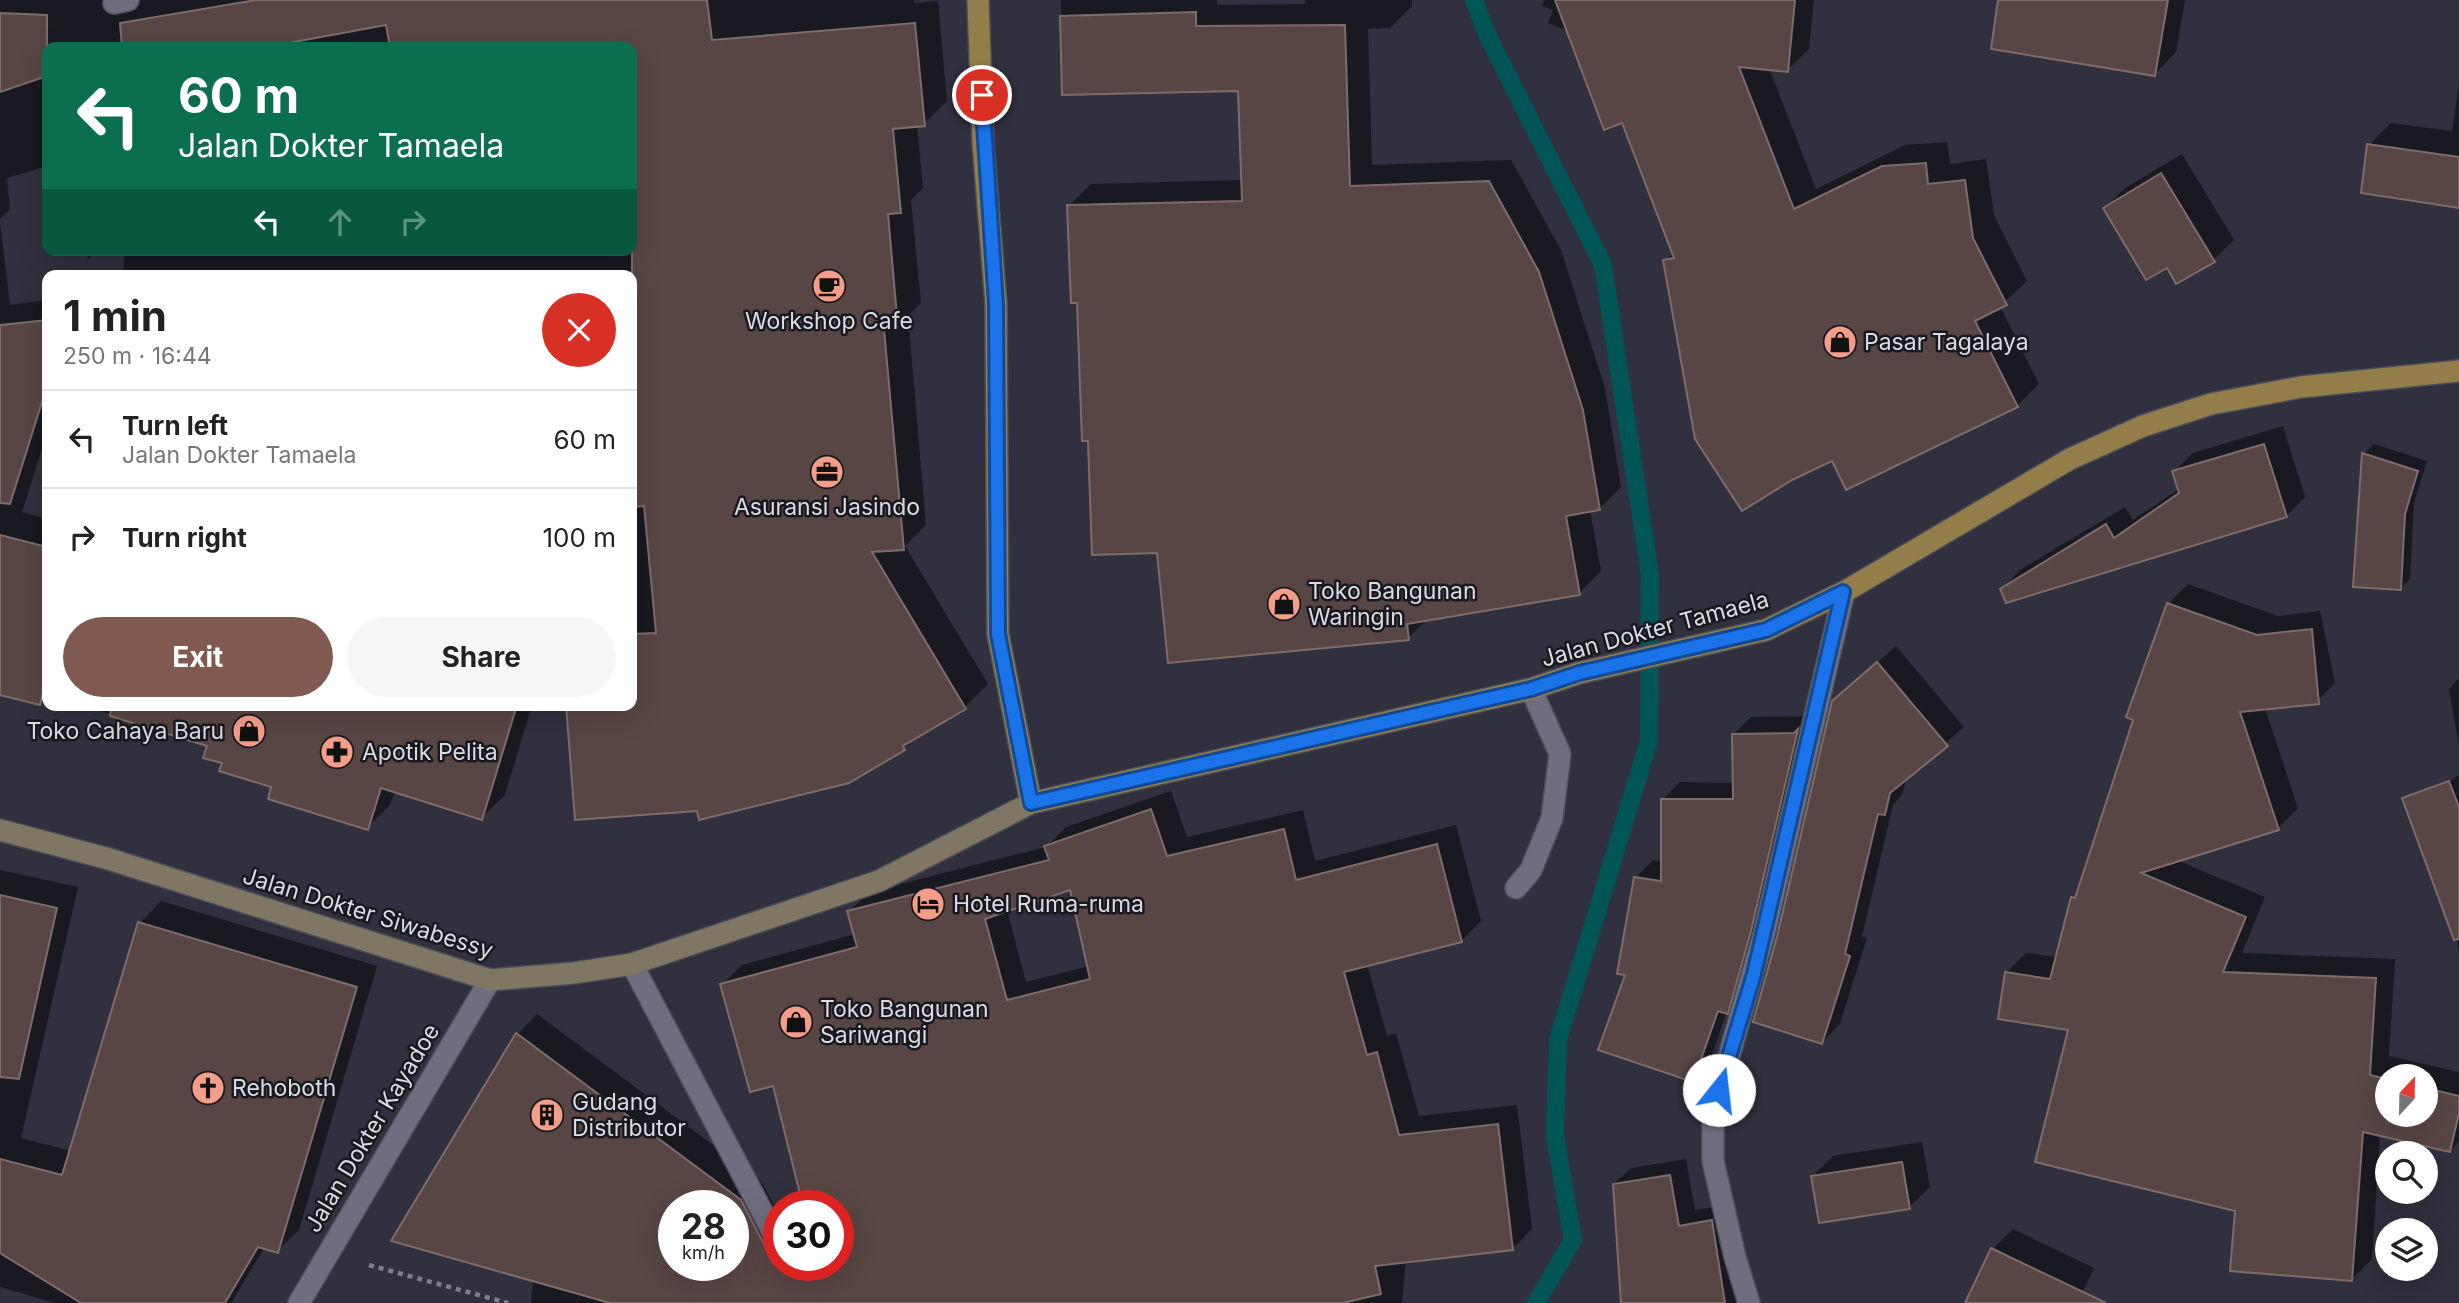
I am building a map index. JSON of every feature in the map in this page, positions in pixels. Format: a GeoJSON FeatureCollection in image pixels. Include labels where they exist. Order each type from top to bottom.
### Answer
{"type":"FeatureCollection","features":[{"type":"Feature","properties":{"kind":"main road"},"geometry":{"type":"LineString","coordinates":[[978,0],[983,143],[996,304],[998,634],[1031,803]]}},
{"type":"Feature","properties":{"kind":"main road","name":"Jalan Dokter Tamaela"},"geometry":{"type":"LineString","coordinates":[[1031,803],[1531,689],[1579,673],[1766,630],[1843,592],[2070,459],[2143,426],[2211,404],[2301,387],[2459,371]]}},
{"type":"Feature","properties":{"kind":"main road","name":"Jalan Dokter Siwabessy"},"geometry":{"type":"LineString","coordinates":[[0,830],[109,859],[490,980],[574,973],[632,964],[878,881],[1031,803]]}},
{"type":"Feature","properties":{"kind":"street"},"geometry":{"type":"LineString","coordinates":[[1749,1303],[1735,1257],[1713,1161],[1713,1112],[1754,974],[1843,592]]}},
{"type":"Feature","properties":{"kind":"street"},"geometry":{"type":"LineString","coordinates":[[1516,888],[1531,870],[1552,818],[1560,754],[1531,689]]}},
{"type":"Feature","properties":{"kind":"street"},"geometry":{"type":"LineString","coordinates":[[632,964],[763,1212]]}},
{"type":"Feature","properties":{"kind":"street","name":"Jalan Dokter Kayadoe"},"geometry":{"type":"LineString","coordinates":[[299,1303],[490,980]]}},
{"type":"Feature","properties":{"kind":"path"},"geometry":{"type":"LineString","coordinates":[[328,1254],[508,1303]]}},
{"type":"Feature","properties":{"kind":"building"},"geometry":{"type":"Polygon","coordinates":[[[256,0],[707,0],[712,40],[915,23],[925,126],[893,129],[901,213],[888,214],[898,328],[884,329],[904,550],[872,552],[966,709],[903,746],[905,750],[849,783],[699,820],[697,811],[575,820],[566,711],[637,711],[637,634],[656,633],[644,506],[637,507],[637,270],[632,270],[632,256],[637,256],[637,42],[389,42],[386,25],[294,42],[122,42],[120,23],[256,0]]]}},
{"type":"Feature","properties":{"kind":"building"},"geometry":{"type":"Polygon","coordinates":[[[1555,0],[1795,0],[1788,72],[1739,67],[1794,209],[1882,166],[1926,163],[1928,184],[1965,180],[1973,238],[2007,305],[1975,321],[2018,407],[1846,490],[1832,461],[1792,480],[1742,511],[1695,439],[1663,260],[1674,258],[1622,123],[1604,130],[1555,0]]]}},
{"type":"Feature","properties":{"kind":"building"},"geometry":{"type":"Polygon","coordinates":[[[1998,0],[2168,0],[2155,76],[1991,49],[1998,0]]]}},
{"type":"Feature","properties":{"kind":"building"},"geometry":{"type":"Polygon","coordinates":[[[1196,12],[1196,26],[1345,25],[1350,186],[1489,181],[1539,272],[1583,410],[1600,510],[1566,516],[1580,595],[1407,624],[1409,640],[1168,663],[1157,553],[1092,555],[1088,441],[1082,441],[1077,303],[1071,303],[1067,205],[1242,201],[1238,91],[1062,95],[1060,16],[1196,12]]]}},
{"type":"Feature","properties":{"kind":"building"},"geometry":{"type":"Polygon","coordinates":[[[0,13],[47,15],[47,42],[42,42],[42,78],[0,92],[0,13]]]}},
{"type":"Feature","properties":{"kind":"building"},"geometry":{"type":"Polygon","coordinates":[[[2367,144],[2459,157],[2459,208],[2361,193],[2367,144]]]}},
{"type":"Feature","properties":{"kind":"building"},"geometry":{"type":"Polygon","coordinates":[[[2161,173],[2215,262],[2176,284],[2167,268],[2146,280],[2103,208],[2161,173]]]}},
{"type":"Feature","properties":{"kind":"building"},"geometry":{"type":"Polygon","coordinates":[[[42,321],[42,402],[10,504],[0,503],[0,325],[42,321]]]}},
{"type":"Feature","properties":{"kind":"building"},"geometry":{"type":"Polygon","coordinates":[[[2264,444],[2287,517],[2006,603],[2000,589],[2106,524],[2114,538],[2179,493],[2172,471],[2264,444]]]}},
{"type":"Feature","properties":{"kind":"building"},"geometry":{"type":"Polygon","coordinates":[[[2362,453],[2418,471],[2405,514],[2401,590],[2353,587],[2362,453]]]}},
{"type":"Feature","properties":{"kind":"building"},"geometry":{"type":"Polygon","coordinates":[[[0,535],[42,546],[42,697],[40,705],[0,695],[0,535]]]}},
{"type":"Feature","properties":{"kind":"building"},"geometry":{"type":"Polygon","coordinates":[[[2167,603],[2257,635],[2312,629],[2319,704],[2240,712],[2279,830],[2141,873],[2246,917],[2223,972],[2376,978],[2370,1075],[2375,1076],[2375,1127],[2438,1127],[2438,1091],[2459,1096],[2459,1113],[2450,1152],[2438,1149],[2438,1141],[2402,1141],[2363,1132],[2352,1281],[2230,1271],[2235,1211],[2035,1162],[2068,1030],[1998,1019],[2005,972],[2050,979],[2071,897],[2075,898],[2133,720],[2126,717],[2167,603]]]}},
{"type":"Feature","properties":{"kind":"building"},"geometry":{"type":"Polygon","coordinates":[[[1877,662],[1948,746],[1890,793],[1885,815],[1878,814],[1845,954],[1850,956],[1822,1044],[1753,1022],[1777,937],[1832,701],[1877,662]]]}},
{"type":"Feature","properties":{"kind":"building"},"geometry":{"type":"Polygon","coordinates":[[[110,711],[515,711],[482,820],[381,788],[368,830],[268,799],[271,787],[219,771],[222,763],[203,758],[207,746],[110,716],[110,711]]]}},
{"type":"Feature","properties":{"kind":"building"},"geometry":{"type":"Polygon","coordinates":[[[1798,729],[1751,931],[1728,1014],[1718,1011],[1693,1082],[1598,1050],[1625,975],[1617,974],[1634,877],[1661,881],[1661,799],[1733,799],[1732,734],[1794,733],[1798,729]]]}},
{"type":"Feature","properties":{"kind":"building"},"geometry":{"type":"Polygon","coordinates":[[[2449,781],[2459,807],[2459,939],[2454,940],[2402,798],[2449,781]]]}},
{"type":"Feature","properties":{"kind":"building"},"geometry":{"type":"Polygon","coordinates":[[[1151,809],[1167,856],[1284,829],[1296,880],[1437,844],[1462,942],[1344,972],[1367,1055],[1377,1052],[1399,1135],[1498,1124],[1513,1250],[1375,1266],[1381,1294],[1343,1303],[610,1303],[391,1241],[516,1033],[728,1190],[658,1190],[658,1281],[749,1281],[749,1215],[763,1242],[763,1281],[854,1281],[854,1190],[799,1190],[773,1086],[750,1092],[720,984],[857,947],[847,911],[1049,860],[1044,846],[1151,809]],[[1070,890],[985,919],[1007,1000],[1090,979],[1070,890]]]}},
{"type":"Feature","properties":{"kind":"building"},"geometry":{"type":"Polygon","coordinates":[[[0,895],[57,908],[19,1079],[0,1077],[0,895]]]}},
{"type":"Feature","properties":{"kind":"building","name":"Rehoboth"},"geometry":{"type":"Polygon","coordinates":[[[138,922],[357,987],[278,1253],[258,1247],[225,1303],[81,1303],[0,1253],[0,1159],[62,1175],[138,922]]]}},
{"type":"Feature","properties":{"kind":"building"},"geometry":{"type":"Polygon","coordinates":[[[1902,1162],[1910,1209],[1819,1223],[1811,1176],[1902,1162]]]}},
{"type":"Feature","properties":{"kind":"building"},"geometry":{"type":"Polygon","coordinates":[[[1670,1175],[1679,1226],[1712,1220],[1725,1303],[1621,1303],[1613,1184],[1670,1175]]]}},
{"type":"Feature","properties":{"kind":"building"},"geometry":{"type":"Polygon","coordinates":[[[1991,1248],[2106,1303],[1965,1303],[1991,1248]]]}},
{"type":"Feature","properties":{"kind":"waterway"},"geometry":{"type":"LineString","coordinates":[[1474,0],[1487,34],[1603,265],[1650,575],[1649,741],[1558,1040],[1555,1136],[1573,1240],[1536,1303]]}},
{"type":"Feature","properties":{"kind":"place","name":"Workshop Cafe"},"geometry":{"type":"Point","coordinates":[829,286]}},
{"type":"Feature","properties":{"kind":"place","name":"Pasar Tagalaya"},"geometry":{"type":"Point","coordinates":[1840,342]}},
{"type":"Feature","properties":{"kind":"place","name":"Asuransi Jasindo"},"geometry":{"type":"Point","coordinates":[827,472]}},
{"type":"Feature","properties":{"kind":"place","name":"Toko Bangunan Waringin"},"geometry":{"type":"Point","coordinates":[1284,604]}},
{"type":"Feature","properties":{"kind":"place","name":"Toko Cahaya Baru"},"geometry":{"type":"Point","coordinates":[249,731]}},
{"type":"Feature","properties":{"kind":"place","name":"Apotik Pelita"},"geometry":{"type":"Point","coordinates":[337,752]}},
{"type":"Feature","properties":{"kind":"place","name":"Hotel Ruma-ruma"},"geometry":{"type":"Point","coordinates":[928,904]}},
{"type":"Feature","properties":{"kind":"place","name":"Toko Bangunan Sariwangi"},"geometry":{"type":"Point","coordinates":[796,1022]}},
{"type":"Feature","properties":{"kind":"place","name":"Rehoboth"},"geometry":{"type":"Point","coordinates":[208,1088]}},
{"type":"Feature","properties":{"kind":"place","name":"Gudang Distributor"},"geometry":{"type":"Point","coordinates":[547,1115]}},
{"type":"Feature","properties":{"kind":"route"},"geometry":{"type":"LineString","coordinates":[[982,95],[983,143],[996,304],[998,634],[1031,803],[1531,689],[1579,673],[1766,630],[1843,592],[1754,974],[1737,1023],[1719,1090]]}}]}
